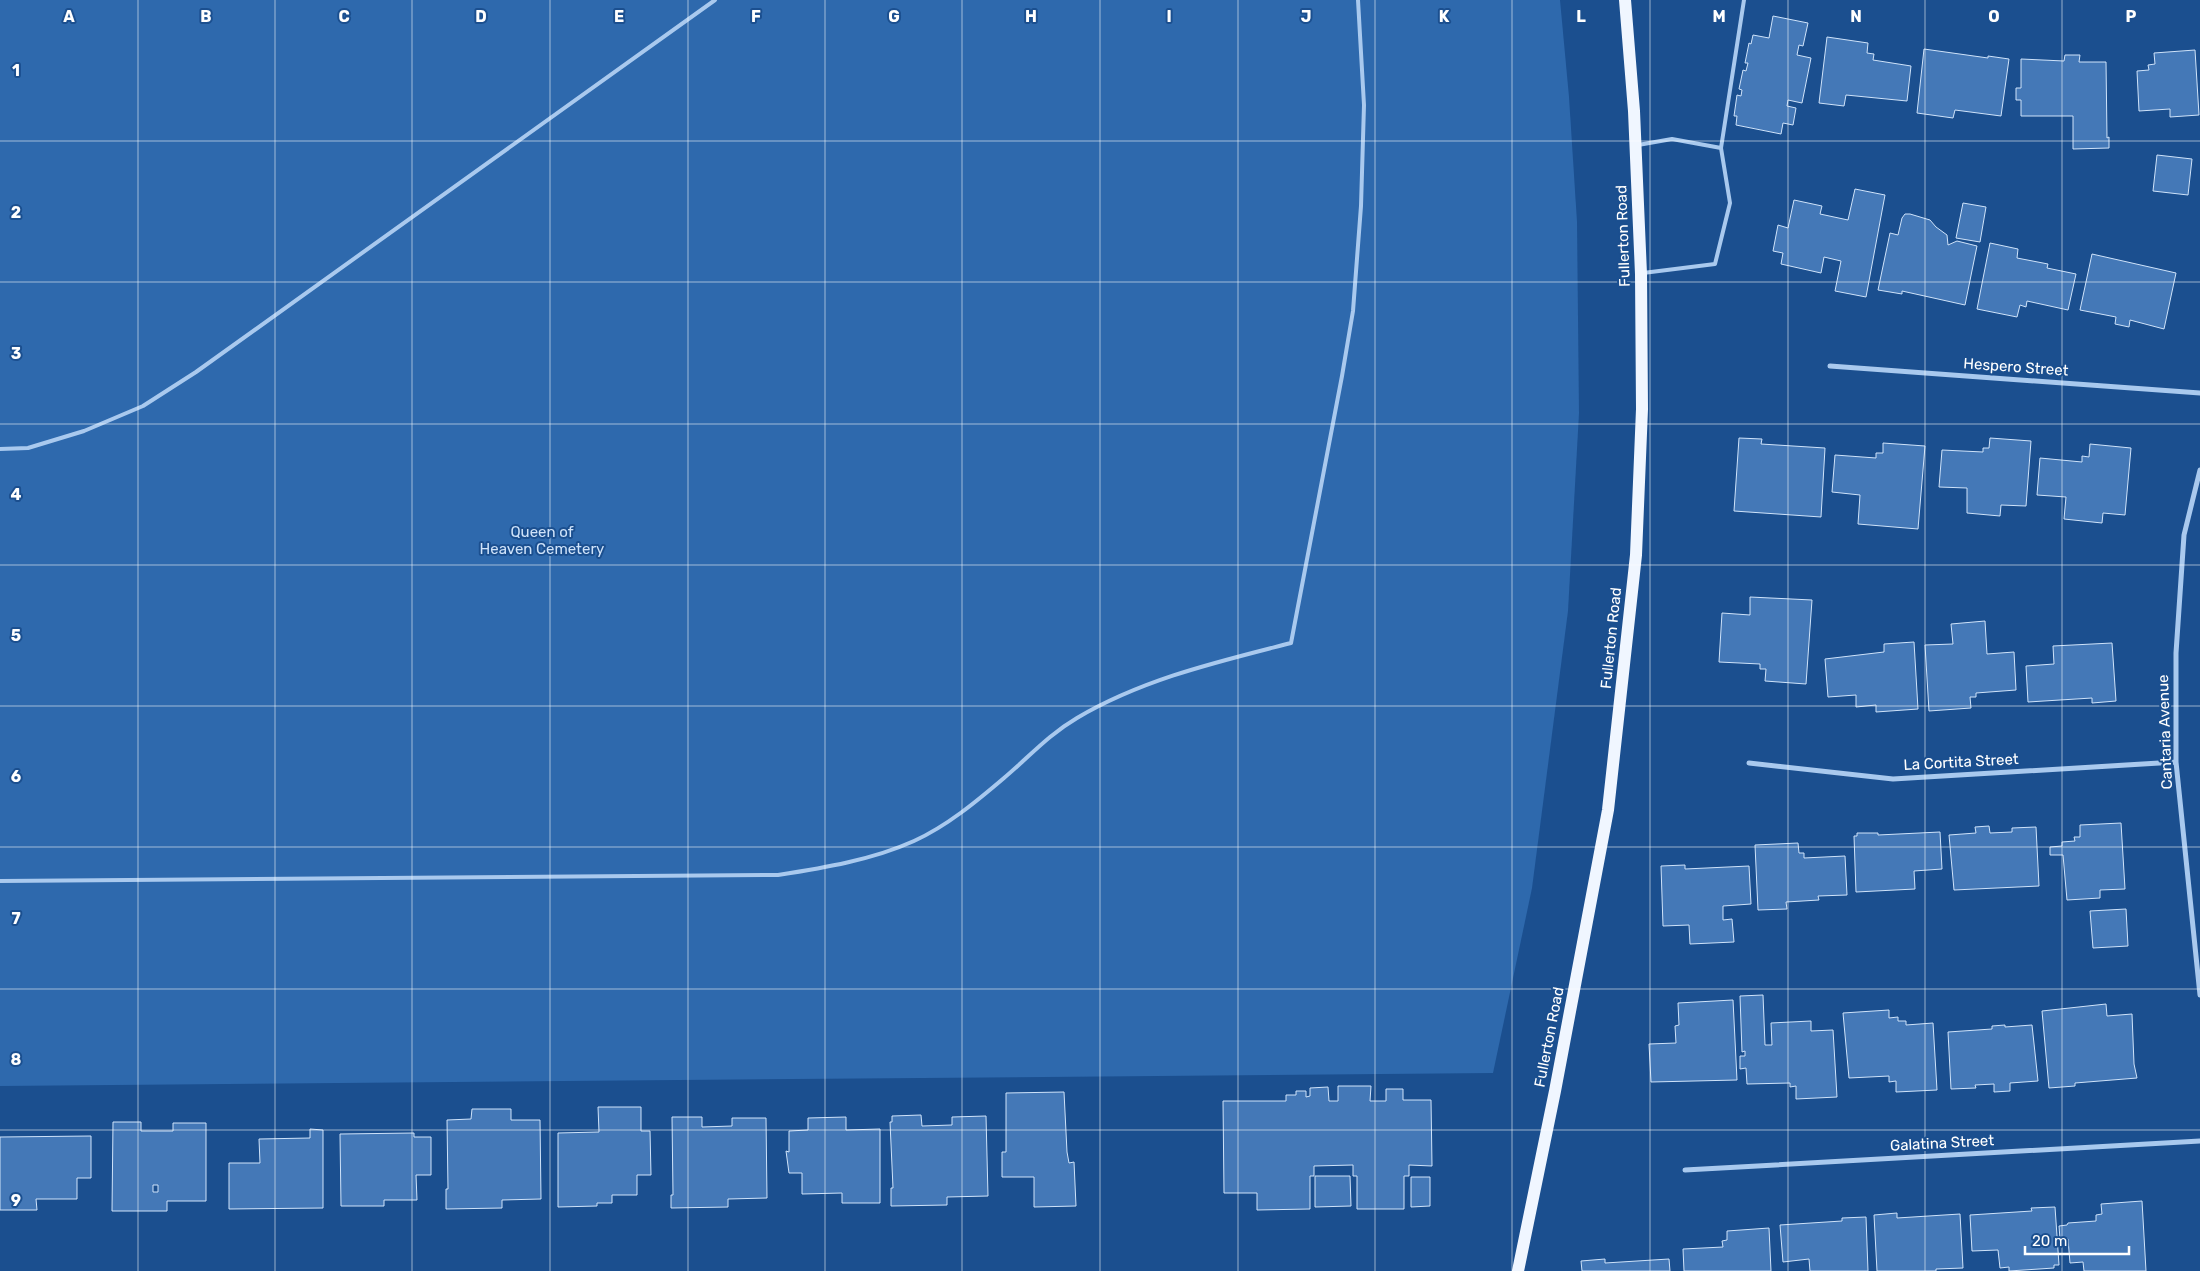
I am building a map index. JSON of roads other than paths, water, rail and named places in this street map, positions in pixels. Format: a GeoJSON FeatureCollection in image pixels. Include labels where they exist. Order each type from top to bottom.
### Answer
{"type":"FeatureCollection","features":[{"type":"Feature","properties":{"kind":"main road","name":"Fullerton Road"},"geometry":{"type":"LineString","coordinates":[[1518,1271],[1555,1091],[1609,800],[1636,554],[1642,409],[1641,274],[1636,145],[1625,0]]}},
{"type":"Feature","properties":{"kind":"street","name":"Hespero Street"},"geometry":{"type":"LineString","coordinates":[[1830,366],[2200,393]]}},
{"type":"Feature","properties":{"kind":"street","name":"Cantaria Avenue"},"geometry":{"type":"LineString","coordinates":[[2200,470],[2184,535],[2176,653],[2176,762],[2200,995]]}},
{"type":"Feature","properties":{"kind":"street","name":"La Cortita Street"},"geometry":{"type":"LineString","coordinates":[[1748,763],[1893,779],[2176,762]]}},
{"type":"Feature","properties":{"kind":"street","name":"Galatina Street"},"geometry":{"type":"LineString","coordinates":[[1685,1170],[2200,1141]]}},
{"type":"Feature","properties":{"kind":"lane"},"geometry":{"type":"LineString","coordinates":[[0,449],[28,448],[84,431],[151,401],[196,372],[715,0]]}},
{"type":"Feature","properties":{"kind":"lane"},"geometry":{"type":"LineString","coordinates":[[0,881],[778,876],[813,870],[871,856],[914,841],[955,816],[1005,777],[1044,740],[1076,718],[1127,691],[1197,668],[1291,643],[1353,311],[1361,206],[1364,105],[1358,0]]}},
{"type":"Feature","properties":{"kind":"lane"},"geometry":{"type":"LineString","coordinates":[[1641,274],[1715,264],[1730,204],[1721,148],[1744,0]]}},
{"type":"Feature","properties":{"kind":"lane"},"geometry":{"type":"LineString","coordinates":[[1636,145],[1672,139],[1721,148]]}},
{"type":"Feature","properties":{"kind":"park label","name":"Queen of Heaven Cemetery"},"geometry":{"type":"Point","coordinates":[542,540]}}]}
